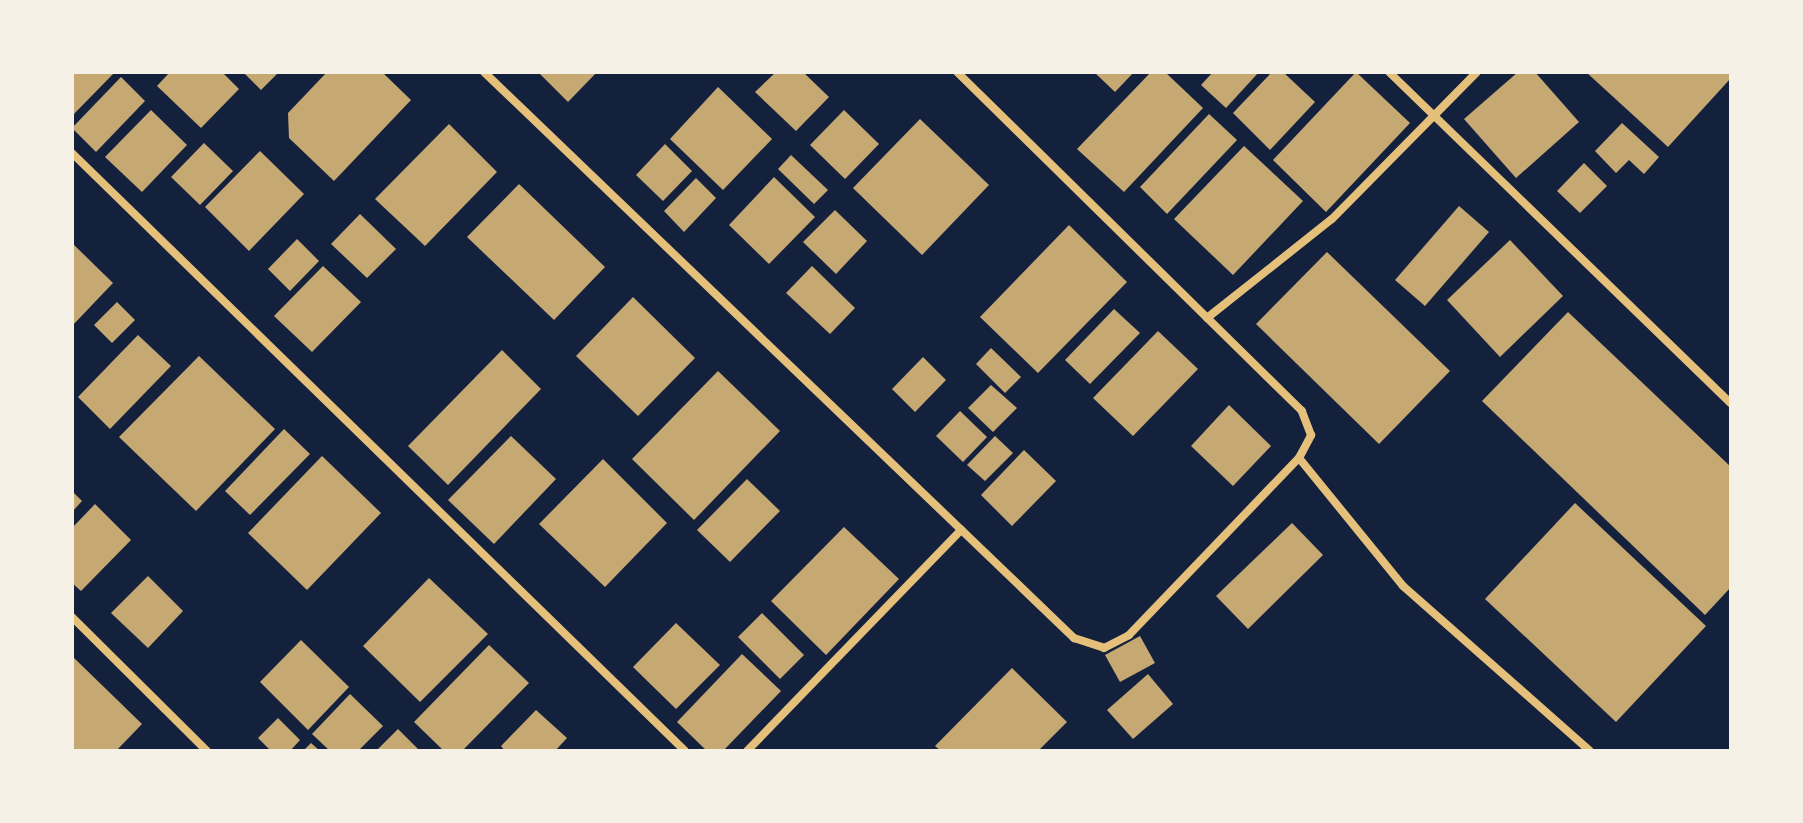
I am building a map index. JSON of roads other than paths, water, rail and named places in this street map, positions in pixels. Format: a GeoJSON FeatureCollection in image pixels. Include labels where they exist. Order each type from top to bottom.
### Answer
{"type":"FeatureCollection","features":[{"type":"Feature","properties":{"kind":"street"},"geometry":{"type":"LineString","coordinates":[[484,72],[1074,638],[1104,648],[1129,635],[1299,458],[1311,435],[1302,411],[957,72]]}},
{"type":"Feature","properties":{"kind":"street"},"geometry":{"type":"LineString","coordinates":[[1389,72],[1731,403]]}},
{"type":"Feature","properties":{"kind":"street"},"geometry":{"type":"LineString","coordinates":[[1207,318],[1332,219],[1477,72]]}},
{"type":"Feature","properties":{"kind":"street"},"geometry":{"type":"LineString","coordinates":[[72,153],[685,751]]}},
{"type":"Feature","properties":{"kind":"street"},"geometry":{"type":"LineString","coordinates":[[1299,458],[1403,586],[1590,751]]}},
{"type":"Feature","properties":{"kind":"street"},"geometry":{"type":"LineString","coordinates":[[747,751],[961,530]]}},
{"type":"Feature","properties":{"kind":"street"},"geometry":{"type":"LineString","coordinates":[[72,617],[207,751]]}}]}
